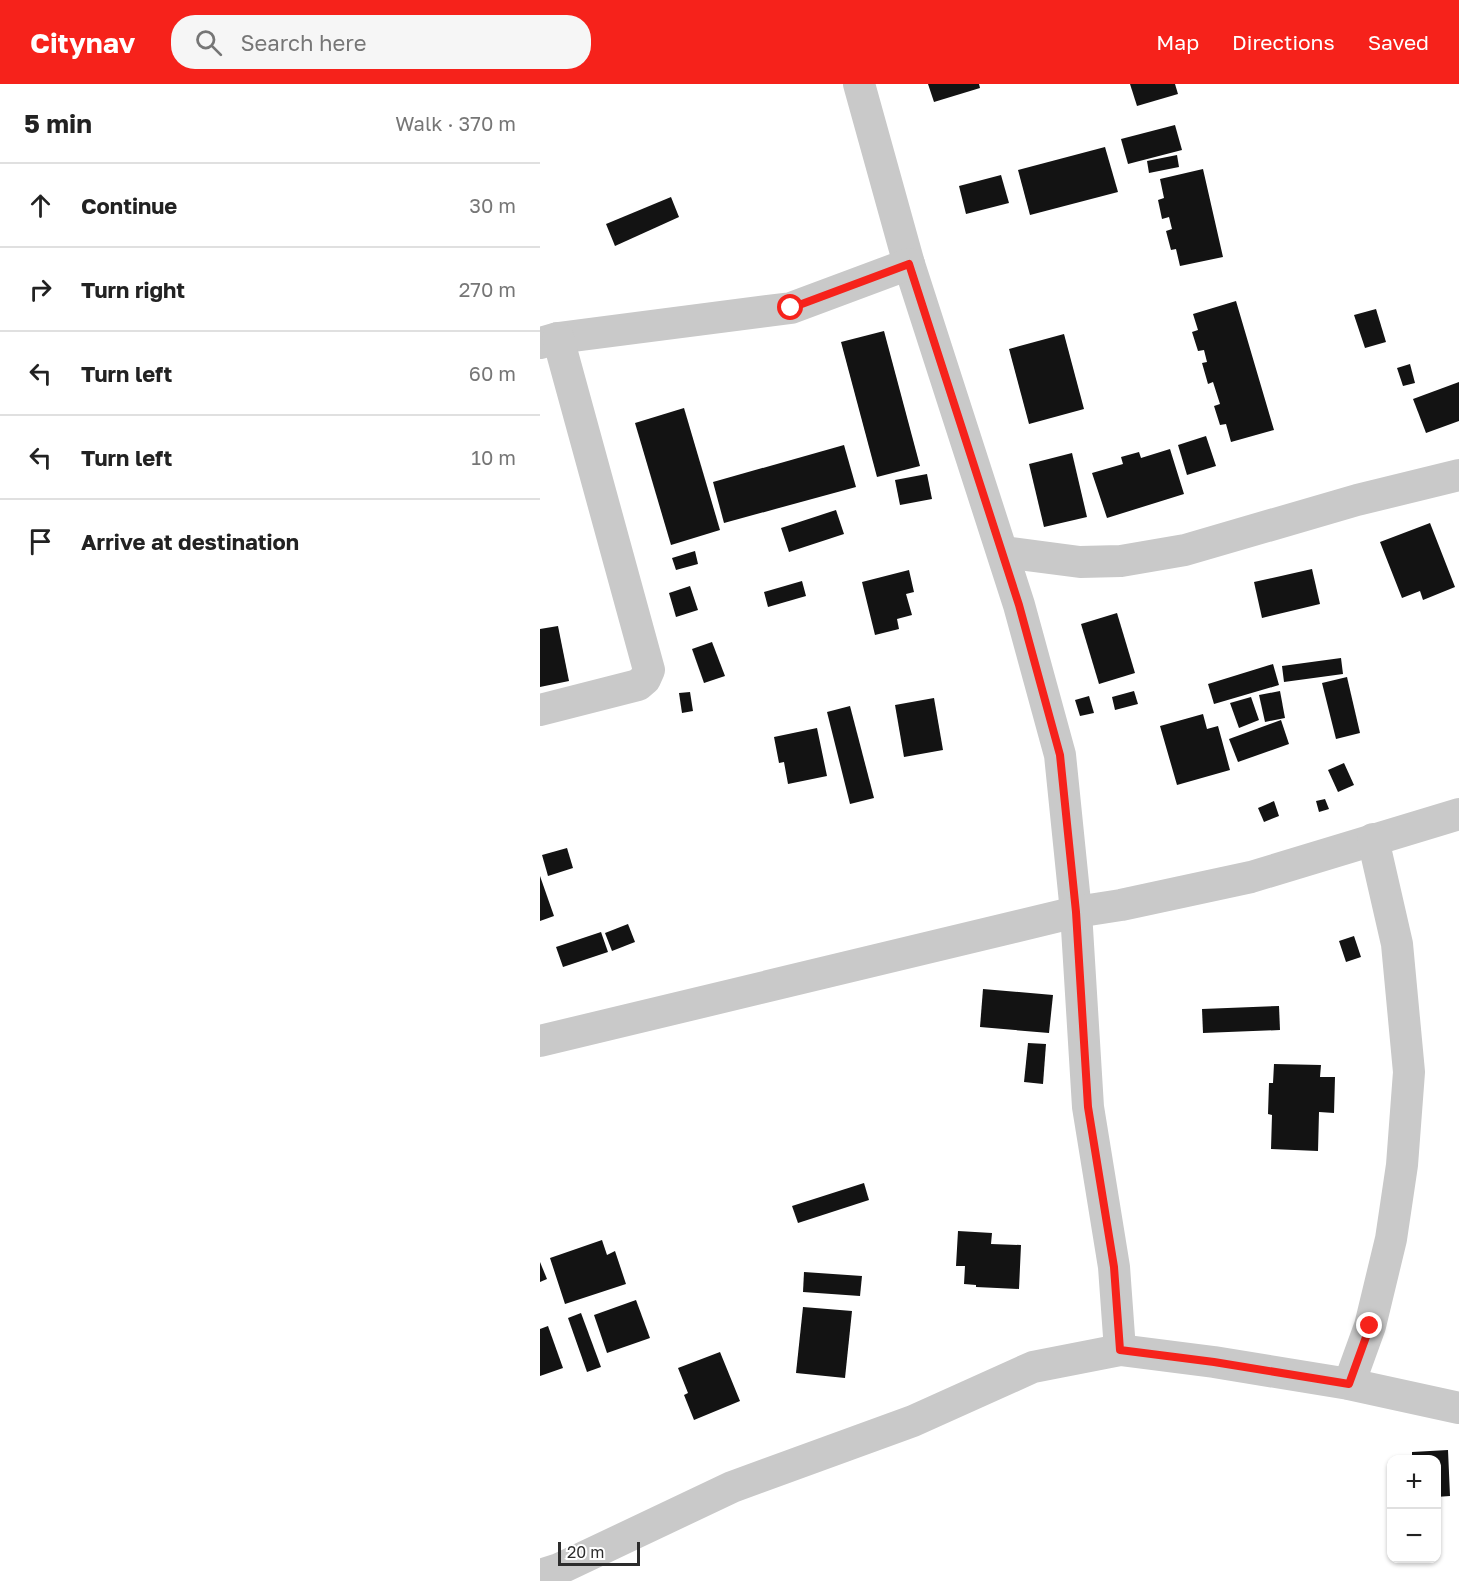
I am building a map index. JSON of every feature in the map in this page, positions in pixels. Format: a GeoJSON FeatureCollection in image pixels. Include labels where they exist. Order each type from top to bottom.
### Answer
{"type":"FeatureCollection","features":[{"type":"Feature","properties":{"kind":"street"},"geometry":{"type":"LineString","coordinates":[[859,84],[909,264],[1003,552],[1060,755],[1076,912],[1088,1107],[1114,1267],[1120,1350]]}},
{"type":"Feature","properties":{"kind":"street"},"geometry":{"type":"LineString","coordinates":[[540,710],[638,686],[645,679],[649,670],[549,341],[791,308],[909,264]]}},
{"type":"Feature","properties":{"kind":"street"},"geometry":{"type":"LineString","coordinates":[[1003,552],[1080,562],[1121,561],[1185,550],[1357,500],[1459,475]]}},
{"type":"Feature","properties":{"kind":"street"},"geometry":{"type":"LineString","coordinates":[[540,1041],[1076,912],[1251,877],[1459,814]]}},
{"type":"Feature","properties":{"kind":"street"},"geometry":{"type":"LineString","coordinates":[[1349,1384],[1370,1326],[1391,1239],[1402,1165],[1409,1072],[1397,944],[1373,839]]}},
{"type":"Feature","properties":{"kind":"street"},"geometry":{"type":"LineString","coordinates":[[540,1575],[559,1569],[732,1487],[913,1421],[1033,1366],[1120,1350],[1214,1362],[1349,1384],[1459,1408]]}},
{"type":"Feature","properties":{"kind":"building"},"geometry":{"type":"Polygon","coordinates":[[[928,84],[979,84],[980,88],[934,102],[928,84]]]}},
{"type":"Feature","properties":{"kind":"building"},"geometry":{"type":"Polygon","coordinates":[[[1130,84],[1175,84],[1178,94],[1137,106],[1130,84]]]}},
{"type":"Feature","properties":{"kind":"building"},"geometry":{"type":"Polygon","coordinates":[[[1175,125],[1182,150],[1128,164],[1121,139],[1175,125]]]}},
{"type":"Feature","properties":{"kind":"building"},"geometry":{"type":"Polygon","coordinates":[[[1105,147],[1118,192],[1030,215],[1018,170],[1105,147]]]}},
{"type":"Feature","properties":{"kind":"building"},"geometry":{"type":"Polygon","coordinates":[[[1177,155],[1179,167],[1149,173],[1147,161],[1177,155]]]}},
{"type":"Feature","properties":{"kind":"building"},"geometry":{"type":"Polygon","coordinates":[[[1203,169],[1223,257],[1180,266],[1176,249],[1171,250],[1166,231],[1172,229],[1169,217],[1162,219],[1158,200],[1164,198],[1160,179],[1203,169]]]}},
{"type":"Feature","properties":{"kind":"building"},"geometry":{"type":"Polygon","coordinates":[[[1001,175],[1009,203],[966,214],[959,186],[1001,175]]]}},
{"type":"Feature","properties":{"kind":"building"},"geometry":{"type":"Polygon","coordinates":[[[671,197],[679,217],[615,246],[606,224],[671,197]]]}},
{"type":"Feature","properties":{"kind":"building"},"geometry":{"type":"Polygon","coordinates":[[[1236,301],[1274,430],[1231,442],[1226,424],[1220,425],[1214,406],[1220,404],[1213,382],[1208,384],[1202,363],[1207,362],[1204,350],[1198,351],[1192,332],[1198,330],[1193,314],[1236,301]]]}},
{"type":"Feature","properties":{"kind":"building"},"geometry":{"type":"Polygon","coordinates":[[[1376,309],[1386,342],[1365,348],[1354,315],[1376,309]]]}},
{"type":"Feature","properties":{"kind":"building"},"geometry":{"type":"Polygon","coordinates":[[[884,331],[920,466],[877,477],[841,342],[884,331]]]}},
{"type":"Feature","properties":{"kind":"building"},"geometry":{"type":"Polygon","coordinates":[[[1064,334],[1084,409],[1029,424],[1009,349],[1064,334]]]}},
{"type":"Feature","properties":{"kind":"building"},"geometry":{"type":"Polygon","coordinates":[[[1410,364],[1415,383],[1403,386],[1397,368],[1410,364]]]}},
{"type":"Feature","properties":{"kind":"building"},"geometry":{"type":"Polygon","coordinates":[[[1459,382],[1459,421],[1426,433],[1413,399],[1459,382]]]}},
{"type":"Feature","properties":{"kind":"building"},"geometry":{"type":"Polygon","coordinates":[[[684,408],[720,530],[671,545],[635,423],[684,408]]]}},
{"type":"Feature","properties":{"kind":"building"},"geometry":{"type":"Polygon","coordinates":[[[1206,436],[1216,466],[1187,475],[1178,445],[1206,436]]]}},
{"type":"Feature","properties":{"kind":"building"},"geometry":{"type":"Polygon","coordinates":[[[844,445],[856,487],[724,523],[713,482],[844,445]]]}},
{"type":"Feature","properties":{"kind":"building"},"geometry":{"type":"Polygon","coordinates":[[[1170,449],[1184,494],[1107,518],[1092,473],[1123,464],[1121,457],[1139,452],[1141,458],[1170,449]]]}},
{"type":"Feature","properties":{"kind":"building"},"geometry":{"type":"Polygon","coordinates":[[[1072,453],[1087,517],[1044,527],[1029,464],[1072,453]]]}},
{"type":"Feature","properties":{"kind":"building"},"geometry":{"type":"Polygon","coordinates":[[[927,474],[932,499],[900,505],[895,480],[927,474]]]}},
{"type":"Feature","properties":{"kind":"building"},"geometry":{"type":"Polygon","coordinates":[[[836,510],[844,534],[789,552],[781,528],[836,510]]]}},
{"type":"Feature","properties":{"kind":"building"},"geometry":{"type":"Polygon","coordinates":[[[1430,523],[1455,587],[1423,600],[1420,591],[1402,598],[1380,542],[1430,523]]]}},
{"type":"Feature","properties":{"kind":"building"},"geometry":{"type":"Polygon","coordinates":[[[695,551],[698,564],[676,570],[672,558],[695,551]]]}},
{"type":"Feature","properties":{"kind":"building"},"geometry":{"type":"Polygon","coordinates":[[[1312,569],[1320,604],[1262,618],[1254,582],[1312,569]]]}},
{"type":"Feature","properties":{"kind":"building"},"geometry":{"type":"Polygon","coordinates":[[[909,570],[914,592],[906,594],[912,615],[897,619],[899,629],[875,635],[862,582],[909,570]]]}},
{"type":"Feature","properties":{"kind":"building"},"geometry":{"type":"Polygon","coordinates":[[[802,581],[806,596],[768,607],[764,592],[802,581]]]}},
{"type":"Feature","properties":{"kind":"building"},"geometry":{"type":"Polygon","coordinates":[[[690,586],[698,610],[676,617],[669,593],[690,586]]]}},
{"type":"Feature","properties":{"kind":"building"},"geometry":{"type":"Polygon","coordinates":[[[1117,613],[1135,673],[1099,684],[1081,624],[1117,613]]]}},
{"type":"Feature","properties":{"kind":"building"},"geometry":{"type":"Polygon","coordinates":[[[558,626],[569,681],[540,687],[540,629],[558,626]]]}},
{"type":"Feature","properties":{"kind":"building"},"geometry":{"type":"Polygon","coordinates":[[[712,642],[725,676],[704,683],[692,649],[712,642]]]}},
{"type":"Feature","properties":{"kind":"building"},"geometry":{"type":"Polygon","coordinates":[[[1341,658],[1343,674],[1284,682],[1282,666],[1341,658]]]}},
{"type":"Feature","properties":{"kind":"building"},"geometry":{"type":"Polygon","coordinates":[[[1273,664],[1279,685],[1214,704],[1208,684],[1273,664]]]}},
{"type":"Feature","properties":{"kind":"building"},"geometry":{"type":"Polygon","coordinates":[[[1347,677],[1360,733],[1336,739],[1322,683],[1347,677]]]}},
{"type":"Feature","properties":{"kind":"building"},"geometry":{"type":"Polygon","coordinates":[[[1134,691],[1138,704],[1115,710],[1112,697],[1134,691]]]}},
{"type":"Feature","properties":{"kind":"building"},"geometry":{"type":"Polygon","coordinates":[[[1280,691],[1285,718],[1265,722],[1259,695],[1280,691]]]}},
{"type":"Feature","properties":{"kind":"building"},"geometry":{"type":"Polygon","coordinates":[[[690,692],[693,711],[682,713],[679,693],[690,692]]]}},
{"type":"Feature","properties":{"kind":"building"},"geometry":{"type":"Polygon","coordinates":[[[1089,696],[1094,713],[1080,716],[1075,700],[1089,696]]]}},
{"type":"Feature","properties":{"kind":"building"},"geometry":{"type":"Polygon","coordinates":[[[1251,697],[1259,720],[1239,728],[1230,703],[1251,697]]]}},
{"type":"Feature","properties":{"kind":"building"},"geometry":{"type":"Polygon","coordinates":[[[934,698],[943,750],[904,757],[895,705],[934,698]]]}},
{"type":"Feature","properties":{"kind":"building"},"geometry":{"type":"Polygon","coordinates":[[[850,706],[874,798],[850,804],[827,712],[850,706]]]}},
{"type":"Feature","properties":{"kind":"building"},"geometry":{"type":"Polygon","coordinates":[[[1203,714],[1207,729],[1218,726],[1230,770],[1177,785],[1160,726],[1203,714]]]}},
{"type":"Feature","properties":{"kind":"building"},"geometry":{"type":"Polygon","coordinates":[[[1281,720],[1289,744],[1238,762],[1229,739],[1281,720]]]}},
{"type":"Feature","properties":{"kind":"building"},"geometry":{"type":"Polygon","coordinates":[[[817,728],[827,776],[788,784],[784,762],[779,763],[774,737],[817,728]]]}},
{"type":"Feature","properties":{"kind":"building"},"geometry":{"type":"Polygon","coordinates":[[[1344,763],[1354,785],[1338,792],[1328,770],[1344,763]]]}},
{"type":"Feature","properties":{"kind":"building"},"geometry":{"type":"Polygon","coordinates":[[[1325,799],[1329,809],[1319,812],[1316,801],[1325,799]]]}},
{"type":"Feature","properties":{"kind":"building"},"geometry":{"type":"Polygon","coordinates":[[[1274,801],[1279,816],[1264,822],[1258,808],[1274,801]]]}},
{"type":"Feature","properties":{"kind":"building"},"geometry":{"type":"Polygon","coordinates":[[[567,848],[573,868],[548,876],[542,855],[567,848]]]}},
{"type":"Feature","properties":{"kind":"building"},"geometry":{"type":"Polygon","coordinates":[[[540,876],[554,916],[540,921],[540,876]]]}},
{"type":"Feature","properties":{"kind":"building"},"geometry":{"type":"Polygon","coordinates":[[[628,924],[635,942],[612,951],[605,933],[628,924]]]}},
{"type":"Feature","properties":{"kind":"building"},"geometry":{"type":"Polygon","coordinates":[[[601,932],[608,952],[563,967],[556,947],[601,932]]]}},
{"type":"Feature","properties":{"kind":"building"},"geometry":{"type":"Polygon","coordinates":[[[1354,936],[1361,957],[1346,962],[1339,941],[1354,936]]]}},
{"type":"Feature","properties":{"kind":"building"},"geometry":{"type":"Polygon","coordinates":[[[983,989],[1053,995],[1049,1033],[980,1027],[983,989]]]}},
{"type":"Feature","properties":{"kind":"building"},"geometry":{"type":"Polygon","coordinates":[[[1279,1006],[1280,1030],[1203,1033],[1202,1009],[1279,1006]]]}},
{"type":"Feature","properties":{"kind":"building"},"geometry":{"type":"Polygon","coordinates":[[[1028,1043],[1046,1044],[1043,1084],[1024,1082],[1028,1043]]]}},
{"type":"Feature","properties":{"kind":"building"},"geometry":{"type":"Polygon","coordinates":[[[1274,1064],[1321,1065],[1320,1077],[1335,1077],[1334,1113],[1319,1112],[1318,1151],[1271,1149],[1272,1115],[1268,1114],[1269,1083],[1273,1083],[1274,1064]]]}},
{"type":"Feature","properties":{"kind":"building"},"geometry":{"type":"Polygon","coordinates":[[[864,1183],[869,1200],[798,1223],[792,1206],[864,1183]]]}},
{"type":"Feature","properties":{"kind":"building"},"geometry":{"type":"Polygon","coordinates":[[[958,1231],[992,1233],[991,1244],[1021,1245],[1019,1289],[976,1287],[976,1285],[964,1284],[965,1266],[956,1266],[958,1231]]]}},
{"type":"Feature","properties":{"kind":"building"},"geometry":{"type":"Polygon","coordinates":[[[602,1240],[607,1255],[615,1251],[626,1284],[565,1304],[550,1258],[602,1240]]]}},
{"type":"Feature","properties":{"kind":"building"},"geometry":{"type":"Polygon","coordinates":[[[540,1262],[547,1279],[540,1282],[540,1262]]]}},
{"type":"Feature","properties":{"kind":"building"},"geometry":{"type":"Polygon","coordinates":[[[804,1272],[862,1276],[860,1296],[803,1292],[804,1272]]]}},
{"type":"Feature","properties":{"kind":"building"},"geometry":{"type":"Polygon","coordinates":[[[636,1300],[650,1338],[607,1353],[594,1315],[636,1300]]]}},
{"type":"Feature","properties":{"kind":"building"},"geometry":{"type":"Polygon","coordinates":[[[803,1307],[852,1311],[845,1378],[796,1373],[803,1307]]]}},
{"type":"Feature","properties":{"kind":"building"},"geometry":{"type":"Polygon","coordinates":[[[581,1313],[601,1367],[587,1372],[568,1318],[581,1313]]]}},
{"type":"Feature","properties":{"kind":"building"},"geometry":{"type":"Polygon","coordinates":[[[548,1326],[563,1368],[540,1376],[540,1329],[548,1326]]]}},
{"type":"Feature","properties":{"kind":"building"},"geometry":{"type":"Polygon","coordinates":[[[720,1352],[740,1401],[694,1420],[684,1395],[688,1393],[678,1368],[720,1352]]]}},
{"type":"Feature","properties":{"kind":"building"},"geometry":{"type":"Polygon","coordinates":[[[1448,1450],[1450,1496],[1441,1497],[1441,1455],[1412,1455],[1412,1452],[1448,1450]]]}},
{"type":"Feature","properties":{"kind":"route"},"geometry":{"type":"LineString","coordinates":[[791,308],[909,264],[1003,552],[1060,755],[1076,912],[1088,1107],[1114,1267],[1120,1350],[1214,1362],[1349,1384],[1370,1326]]}}]}
